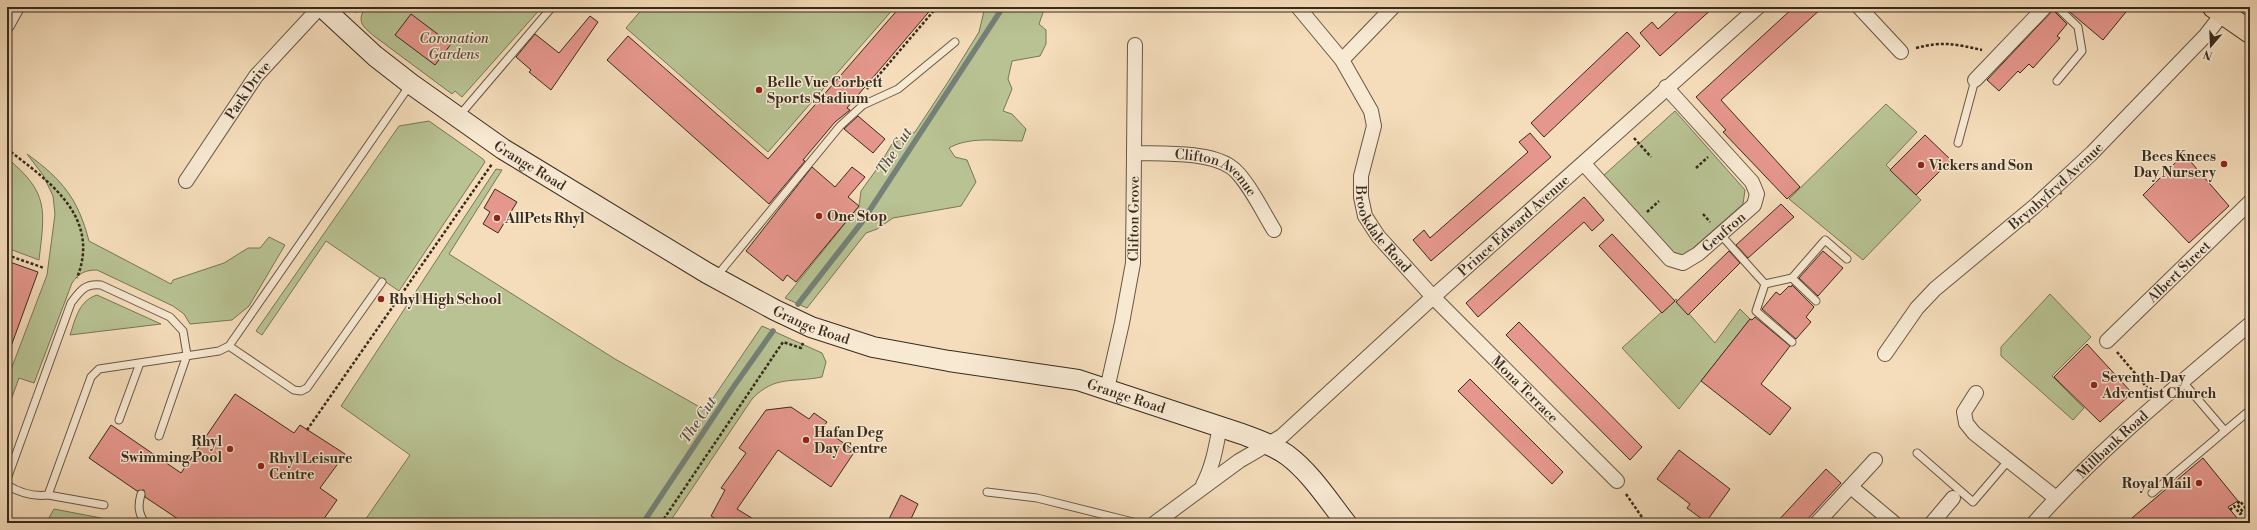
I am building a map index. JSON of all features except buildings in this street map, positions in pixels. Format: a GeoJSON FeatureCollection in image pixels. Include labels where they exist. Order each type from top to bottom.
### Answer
{"type":"FeatureCollection","features":[{"type":"Feature","properties":{"kind":"main road","name":"Grange Road"},"geometry":{"type":"LineString","coordinates":[[321,7],[375,56],[410,84],[503,149],[715,278],[775,310],[811,326],[873,347],[948,361],[1078,380],[1220,426],[1269,444],[1302,468],[1346,523]]}},
{"type":"Feature","properties":{"kind":"main road"},"geometry":{"type":"LineString","coordinates":[[2219,10],[2250,32]]}},
{"type":"Feature","properties":{"kind":"street"},"geometry":{"type":"LineString","coordinates":[[7,25],[17,7]]}},
{"type":"Feature","properties":{"kind":"street","name":"Park Drive"},"geometry":{"type":"LineString","coordinates":[[186,181],[256,76],[321,7]]}},
{"type":"Feature","properties":{"kind":"street","name":"Brookdale Road"},"geometry":{"type":"LineString","coordinates":[[1298,7],[1342,60],[1371,111],[1374,126],[1361,176],[1360,197],[1366,216],[1378,236],[1433,296]]}},
{"type":"Feature","properties":{"kind":"street"},"geometry":{"type":"LineString","coordinates":[[1342,60],[1393,7]]}},
{"type":"Feature","properties":{"kind":"street","name":"Prince Edward Avenue"},"geometry":{"type":"LineString","coordinates":[[1155,523],[1239,461],[1282,436],[1433,296],[1584,164],[1666,87],[1758,7]]}},
{"type":"Feature","properties":{"kind":"street"},"geometry":{"type":"LineString","coordinates":[[1859,7],[1901,52]]}},
{"type":"Feature","properties":{"kind":"street"},"geometry":{"type":"LineString","coordinates":[[1975,80],[2045,7]]}},
{"type":"Feature","properties":{"kind":"street","name":"Brynhyfryd Avenue"},"geometry":{"type":"LineString","coordinates":[[1886,354],[1917,308],[1935,289],[2035,206],[2092,153],[2206,35],[2219,10]]}},
{"type":"Feature","properties":{"kind":"street","name":"Clifton Grove"},"geometry":{"type":"LineString","coordinates":[[1107,389],[1122,323],[1133,263],[1135,45]]}},
{"type":"Feature","properties":{"kind":"street","name":"Geufron"},"geometry":{"type":"LineString","coordinates":[[1584,164],[1670,259],[1683,263],[1698,254],[1754,205],[1757,194],[1752,182],[1666,87]]}},
{"type":"Feature","properties":{"kind":"street","name":"Clifton Avenue"},"geometry":{"type":"LineString","coordinates":[[1134,153],[1203,157],[1231,167],[1241,177],[1274,230]]}},
{"type":"Feature","properties":{"kind":"street","name":"Albert Street"},"geometry":{"type":"LineString","coordinates":[[2107,341],[2250,202]]}},
{"type":"Feature","properties":{"kind":"street","name":"Mona Terrace"},"geometry":{"type":"LineString","coordinates":[[1433,296],[1617,481]]}},
{"type":"Feature","properties":{"kind":"street","name":"Millbank Road"},"geometry":{"type":"LineString","coordinates":[[2034,523],[2056,498],[2158,403],[2250,324]]}},
{"type":"Feature","properties":{"kind":"street"},"geometry":{"type":"LineString","coordinates":[[1976,393],[1964,412],[1966,423],[1974,433],[2056,498]]}},
{"type":"Feature","properties":{"kind":"street"},"geometry":{"type":"LineString","coordinates":[[1202,488],[1210,472],[1220,426]]}},
{"type":"Feature","properties":{"kind":"street"},"geometry":{"type":"LineString","coordinates":[[1817,523],[1875,460]]}},
{"type":"Feature","properties":{"kind":"street"},"geometry":{"type":"LineString","coordinates":[[1851,487],[1894,523]]}},
{"type":"Feature","properties":{"kind":"street"},"geometry":{"type":"LineString","coordinates":[[1932,523],[1953,498]]}},
{"type":"Feature","properties":{"kind":"lane"},"geometry":{"type":"LineString","coordinates":[[458,118],[552,7]]}},
{"type":"Feature","properties":{"kind":"lane"},"geometry":{"type":"LineString","coordinates":[[2056,81],[2082,51],[2078,27],[2057,7]]}},
{"type":"Feature","properties":{"kind":"lane"},"geometry":{"type":"LineString","coordinates":[[715,278],[849,117],[863,105],[898,89],[955,42]]}},
{"type":"Feature","properties":{"kind":"lane"},"geometry":{"type":"LineString","coordinates":[[1958,143],[1975,80]]}},
{"type":"Feature","properties":{"kind":"lane"},"geometry":{"type":"LineString","coordinates":[[48,495],[91,378],[99,369],[219,351],[229,346],[410,84]]}},
{"type":"Feature","properties":{"kind":"lane"},"geometry":{"type":"LineString","coordinates":[[1721,235],[1765,284]]}},
{"type":"Feature","properties":{"kind":"lane"},"geometry":{"type":"LineString","coordinates":[[1765,284],[1792,278],[1825,240],[1847,259]]}},
{"type":"Feature","properties":{"kind":"lane"},"geometry":{"type":"LineString","coordinates":[[1792,278],[1816,301]]}},
{"type":"Feature","properties":{"kind":"lane"},"geometry":{"type":"LineString","coordinates":[[229,346],[294,390],[301,392],[307,388],[382,282]]}},
{"type":"Feature","properties":{"kind":"lane"},"geometry":{"type":"LineString","coordinates":[[7,480],[71,303],[82,289],[92,284],[101,285],[170,317],[183,331],[187,355],[159,436]]}},
{"type":"Feature","properties":{"kind":"lane"},"geometry":{"type":"LineString","coordinates":[[1765,284],[1756,311],[1792,342]]}},
{"type":"Feature","properties":{"kind":"lane"},"geometry":{"type":"LineString","coordinates":[[119,420],[140,362]]}},
{"type":"Feature","properties":{"kind":"lane"},"geometry":{"type":"LineString","coordinates":[[2183,382],[2225,431]]}},
{"type":"Feature","properties":{"kind":"lane"},"geometry":{"type":"LineString","coordinates":[[2152,493],[2250,410]]}},
{"type":"Feature","properties":{"kind":"lane"},"geometry":{"type":"LineString","coordinates":[[1916,453],[1973,502],[2008,461]]}},
{"type":"Feature","properties":{"kind":"lane"},"geometry":{"type":"LineString","coordinates":[[7,485],[18,492],[37,496],[48,495],[104,505]]}},
{"type":"Feature","properties":{"kind":"lane"},"geometry":{"type":"LineString","coordinates":[[987,492],[1037,498],[1137,523]]}},
{"type":"Feature","properties":{"kind":"lane"},"geometry":{"type":"LineString","coordinates":[[141,494],[138,504],[141,518],[145,523]]}},
{"type":"Feature","properties":{"kind":"path"},"geometry":{"type":"LineString","coordinates":[[1901,52],[1937,43],[1954,44],[2000,54]]}},
{"type":"Feature","properties":{"kind":"path"},"geometry":{"type":"LineString","coordinates":[[1624,127],[1651,157]]}},
{"type":"Feature","properties":{"kind":"path"},"geometry":{"type":"LineString","coordinates":[[7,149],[54,186],[70,205],[83,235],[83,261],[75,283]]}},
{"type":"Feature","properties":{"kind":"path"},"geometry":{"type":"LineString","coordinates":[[307,430],[503,149]]}},
{"type":"Feature","properties":{"kind":"path"},"geometry":{"type":"LineString","coordinates":[[7,255],[44,268]]}},
{"type":"Feature","properties":{"kind":"path"},"geometry":{"type":"LineString","coordinates":[[661,523],[783,342],[801,348],[811,326]]}},
{"type":"Feature","properties":{"kind":"path"},"geometry":{"type":"LineString","coordinates":[[2107,341],[2150,391],[2158,403]]}},
{"type":"Feature","properties":{"kind":"path"},"geometry":{"type":"LineString","coordinates":[[1617,481],[1646,523]]}},
{"type":"Feature","properties":{"kind":"path"},"geometry":{"type":"LineString","coordinates":[[2230,510],[2234,506],[2240,514],[2243,512],[2236,504],[2240,501],[2250,514]]}},
{"type":"Feature","properties":{"kind":"green space","name":"Coronation Gardens"},"geometry":{"type":"Polygon","coordinates":[[[358,7],[542,7],[462,97],[455,91],[452,94],[365,28],[361,19],[363,12],[358,7]]]}},
{"type":"Feature","properties":{"kind":"green space","name":"Belle Vue Corbett Sports Stadium"},"geometry":{"type":"Polygon","coordinates":[[[644,7],[895,7],[768,152],[626,28],[644,7]]]}},
{"type":"Feature","properties":{"kind":"green space"},"geometry":{"type":"Polygon","coordinates":[[[985,7],[1045,7],[1039,24],[1046,30],[1046,44],[1040,56],[1012,61],[1008,79],[1012,89],[1003,111],[1012,114],[1026,129],[1022,141],[975,141],[957,144],[949,148],[955,157],[967,160],[976,182],[961,206],[893,218],[877,229],[866,233],[807,308],[785,298],[859,206],[861,191],[879,166],[892,144],[915,132],[979,32],[985,7]]]}},
{"type":"Feature","properties":{"kind":"green space"},"geometry":{"type":"Polygon","coordinates":[[[1886,104],[1917,132],[1886,165],[1921,200],[1863,260],[1789,199],[1886,104]]]}},
{"type":"Feature","properties":{"kind":"green space"},"geometry":{"type":"Polygon","coordinates":[[[1675,111],[1745,190],[1743,204],[1684,256],[1671,252],[1603,176],[1675,111]]]}},
{"type":"Feature","properties":{"kind":"green space"},"geometry":{"type":"Polygon","coordinates":[[[429,121],[483,159],[485,162],[399,291],[326,241],[262,335],[256,331],[399,126],[429,121]]]}},
{"type":"Feature","properties":{"kind":"green space"},"geometry":{"type":"Polygon","coordinates":[[[27,154],[40,163],[60,182],[80,213],[89,241],[171,284],[173,280],[224,263],[248,248],[260,248],[269,237],[285,245],[249,306],[232,320],[190,324],[184,314],[173,306],[97,270],[83,273],[72,283],[34,383],[19,378],[7,411],[7,380],[47,275],[55,214],[53,196],[43,175],[27,154]]]}},
{"type":"Feature","properties":{"kind":"green space"},"geometry":{"type":"Polygon","coordinates":[[[7,158],[21,170],[31,182],[41,203],[43,215],[39,260],[7,248],[7,158]]]}},
{"type":"Feature","properties":{"kind":"green space"},"geometry":{"type":"Polygon","coordinates":[[[496,169],[502,170],[449,254],[615,359],[705,410],[762,326],[822,353],[826,362],[822,377],[776,383],[760,391],[752,399],[669,523],[363,523],[410,455],[341,406],[496,169]]]}},
{"type":"Feature","properties":{"kind":"green space"},"geometry":{"type":"Polygon","coordinates":[[[2050,294],[2091,337],[2052,376],[2084,408],[2073,420],[2001,356],[2001,347],[2050,294]]]}},
{"type":"Feature","properties":{"kind":"green space"},"geometry":{"type":"Polygon","coordinates":[[[97,295],[161,324],[70,335],[79,310],[86,301],[97,295]]]}},
{"type":"Feature","properties":{"kind":"green space"},"geometry":{"type":"Polygon","coordinates":[[[1676,299],[1715,343],[1740,309],[1750,319],[1679,409],[1622,348],[1676,299]]]}},
{"type":"Feature","properties":{"kind":"green space"},"geometry":{"type":"Polygon","coordinates":[[[54,509],[127,523],[46,523],[54,509]]]}},
{"type":"Feature","properties":{"kind":"waterway","name":"The Cut"},"geometry":{"type":"LineString","coordinates":[[798,304],[862,222],[1003,7]]}},
{"type":"Feature","properties":{"kind":"waterway","name":"The Cut"},"geometry":{"type":"LineString","coordinates":[[643,523],[732,389],[773,331]]}},
{"type":"Feature","properties":{"kind":"place","name":"Belle Vue Corbett Sports Stadium"},"geometry":{"type":"Point","coordinates":[759,90]}},
{"type":"Feature","properties":{"kind":"place","name":"Bees Knees Day Nursery"},"geometry":{"type":"Point","coordinates":[2224,164]}},
{"type":"Feature","properties":{"kind":"place","name":"Vickers and Son"},"geometry":{"type":"Point","coordinates":[1921,165]}},
{"type":"Feature","properties":{"kind":"place","name":"One Stop"},"geometry":{"type":"Point","coordinates":[819,216]}},
{"type":"Feature","properties":{"kind":"place","name":"AllPets Rhyl"},"geometry":{"type":"Point","coordinates":[497,218]}},
{"type":"Feature","properties":{"kind":"place","name":"Rhyl High School"},"geometry":{"type":"Point","coordinates":[381,299]}},
{"type":"Feature","properties":{"kind":"place","name":"Seventh-Day Adventist Church"},"geometry":{"type":"Point","coordinates":[2094,385]}},
{"type":"Feature","properties":{"kind":"place","name":"Hafan Deg Day Centre"},"geometry":{"type":"Point","coordinates":[806,440]}},
{"type":"Feature","properties":{"kind":"place","name":"Rhyl Swimming Pool"},"geometry":{"type":"Point","coordinates":[230,449]}},
{"type":"Feature","properties":{"kind":"place","name":"Rhyl Leisure Centre"},"geometry":{"type":"Point","coordinates":[261,466]}},
{"type":"Feature","properties":{"kind":"place","name":"Royal Mail"},"geometry":{"type":"Point","coordinates":[2199,483]}}]}
